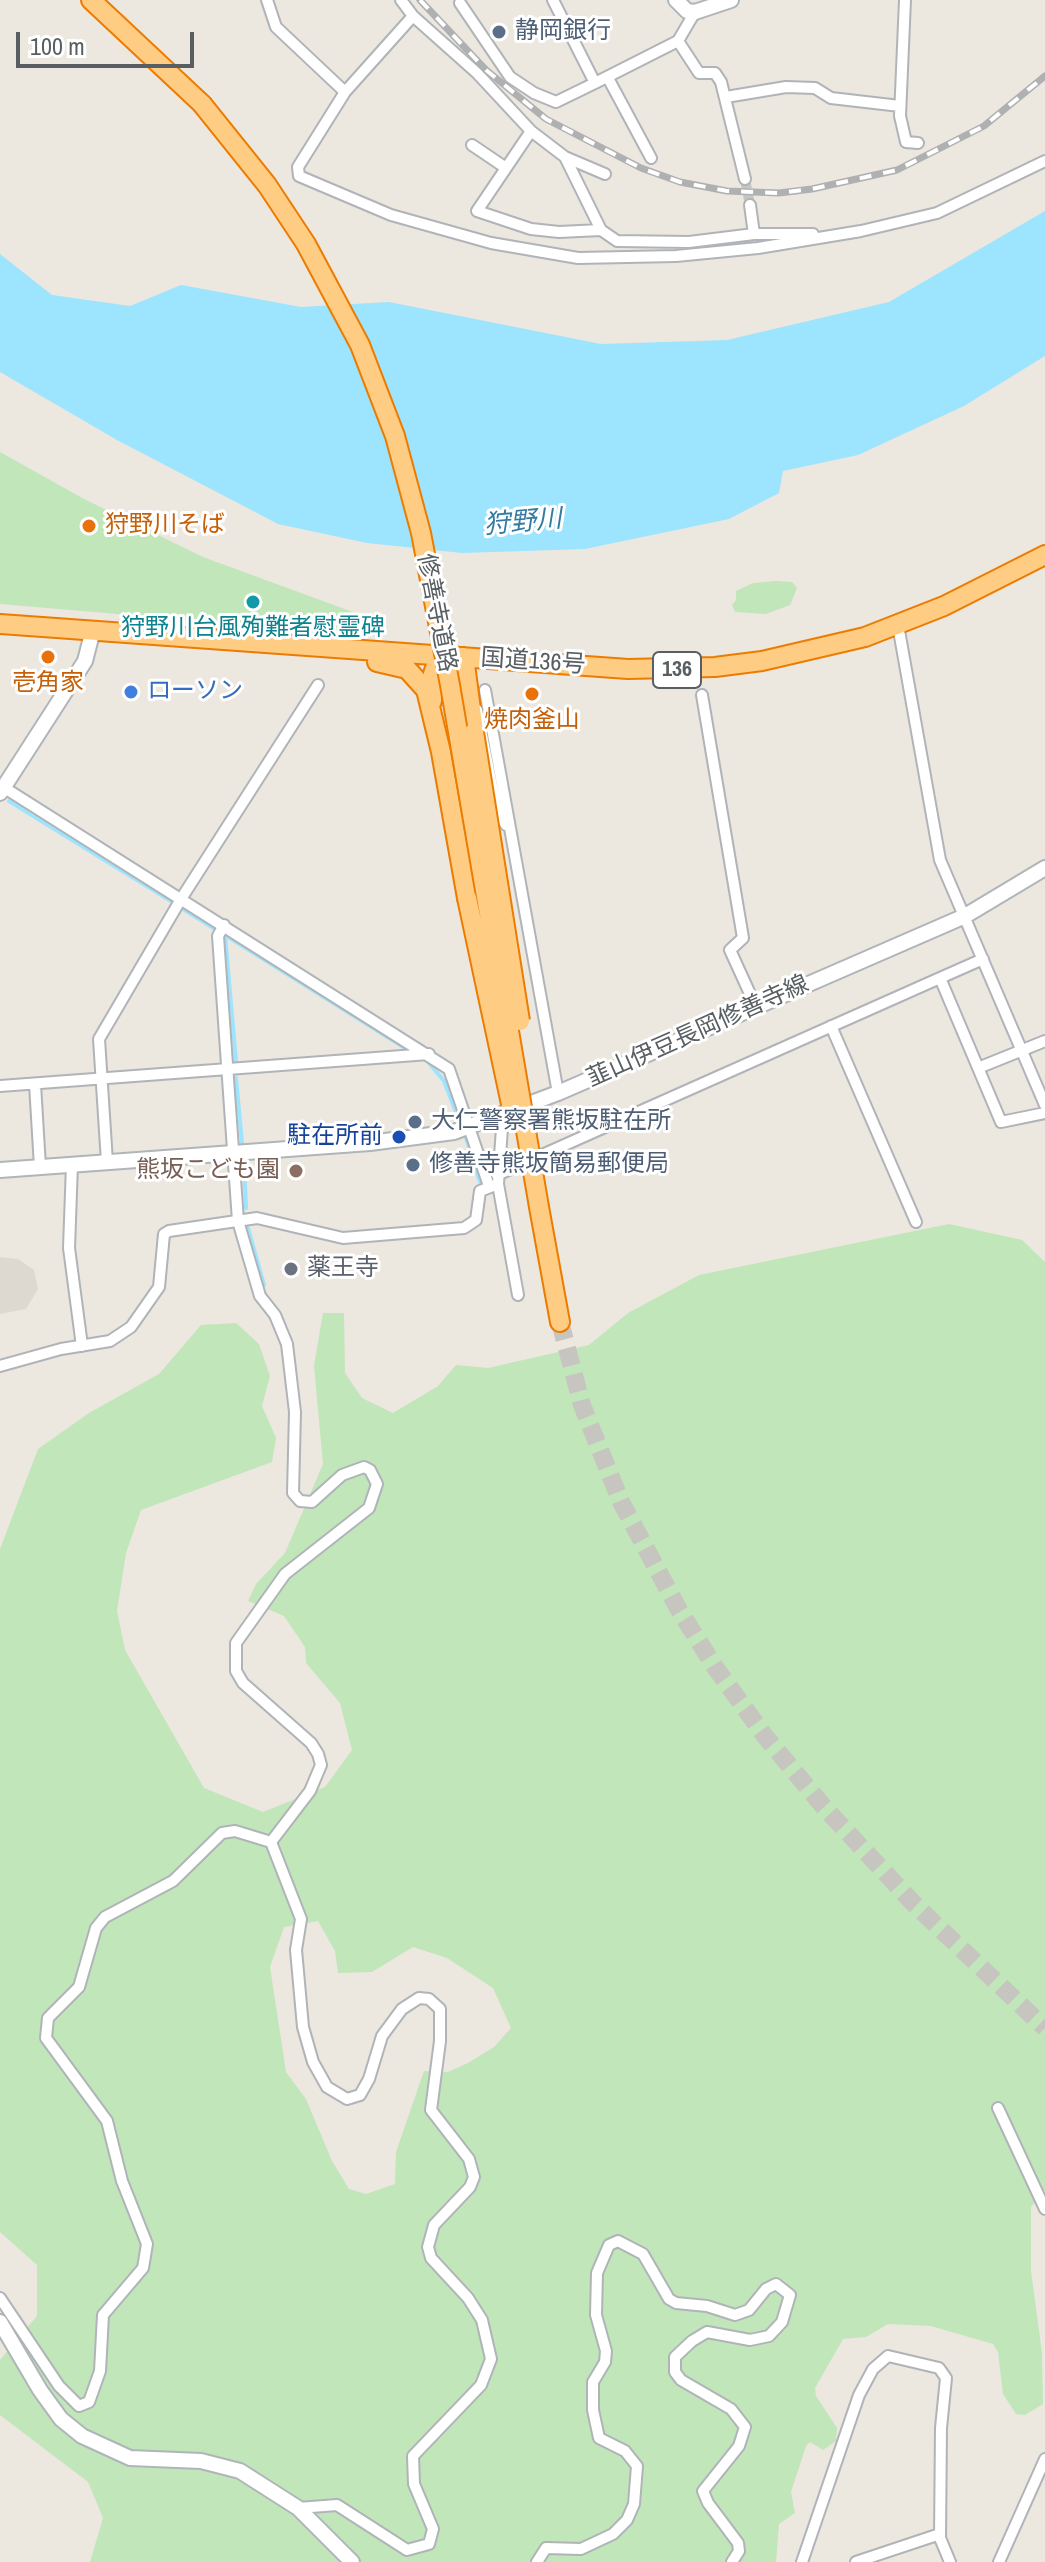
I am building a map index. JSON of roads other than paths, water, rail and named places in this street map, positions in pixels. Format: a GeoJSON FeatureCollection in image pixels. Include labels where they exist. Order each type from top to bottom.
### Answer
{"type":"FeatureCollection","features":[{"type":"Feature","properties":{"kind":"highway","name":"修善寺道路"},"geometry":{"type":"LineString","coordinates":[[91,0],[179,78],[267,185],[334,294],[381,395],[421,533],[532,1148],[539,1207],[560,1322]]}},
{"type":"Feature","properties":{"kind":"highway","name":"国道136号"},"geometry":{"type":"LineString","coordinates":[[0,624],[628,669],[715,667],[810,651],[898,625],[1007,577],[1045,555]]}},
{"type":"Feature","properties":{"kind":"highway"},"geometry":{"type":"LineString","coordinates":[[289,647],[321,659],[399,665],[420,681],[431,703],[467,898],[519,1141],[539,1207]]}},
{"type":"Feature","properties":{"kind":"highway"},"geometry":{"type":"LineString","coordinates":[[431,703],[439,656]]}},
{"type":"Feature","properties":{"kind":"highway"},"geometry":{"type":"LineString","coordinates":[[464,657],[532,1105],[532,1148]]}},
{"type":"Feature","properties":{"kind":"main road"},"geometry":{"type":"LineString","coordinates":[[676,0],[687,11],[695,12],[731,0]]}},
{"type":"Feature","properties":{"kind":"main road"},"geometry":{"type":"LineString","coordinates":[[1,789],[85,661],[93,630]]}},
{"type":"Feature","properties":{"kind":"main road","name":"韮山伊豆長岡修善寺線"},"geometry":{"type":"LineString","coordinates":[[0,1170],[431,1137],[470,1127],[558,1093],[965,916],[1045,868]]}},
{"type":"Feature","properties":{"kind":"main road"},"geometry":{"type":"LineString","coordinates":[[0,2322],[40,2390],[61,2419],[82,2436],[130,2458],[222,2465],[277,2491],[352,2562]]}},
{"type":"Feature","properties":{"kind":"street"},"geometry":{"type":"LineString","coordinates":[[267,0],[276,27],[345,92]]}},
{"type":"Feature","properties":{"kind":"street"},"geometry":{"type":"LineString","coordinates":[[401,0],[413,16],[477,73],[531,131],[565,157],[605,174]]}},
{"type":"Feature","properties":{"kind":"street"},"geometry":{"type":"LineString","coordinates":[[553,0],[595,83]]}},
{"type":"Feature","properties":{"kind":"street"},"geometry":{"type":"LineString","coordinates":[[905,0],[900,106],[906,142],[918,143]]}},
{"type":"Feature","properties":{"kind":"street"},"geometry":{"type":"LineString","coordinates":[[460,3],[510,77],[534,93],[556,102],[678,41],[695,12]]}},
{"type":"Feature","properties":{"kind":"street"},"geometry":{"type":"LineString","coordinates":[[413,16],[345,92],[298,167],[299,176],[391,215],[533,253],[621,258],[744,249],[822,237],[887,225],[947,209],[1045,161]]}},
{"type":"Feature","properties":{"kind":"street"},"geometry":{"type":"LineString","coordinates":[[678,41],[699,73],[715,73],[726,97],[745,179]]}},
{"type":"Feature","properties":{"kind":"street"},"geometry":{"type":"LineString","coordinates":[[608,78],[651,158]]}},
{"type":"Feature","properties":{"kind":"street"},"geometry":{"type":"LineString","coordinates":[[726,97],[786,87],[815,88],[831,98],[900,106]]}},
{"type":"Feature","properties":{"kind":"street"},"geometry":{"type":"LineString","coordinates":[[531,131],[477,211],[531,229],[559,232],[601,230]]}},
{"type":"Feature","properties":{"kind":"street"},"geometry":{"type":"LineString","coordinates":[[472,145],[506,168]]}},
{"type":"Feature","properties":{"kind":"street"},"geometry":{"type":"LineString","coordinates":[[565,157],[601,230],[617,241],[689,242],[754,234],[809,233],[822,237]]}},
{"type":"Feature","properties":{"kind":"street"},"geometry":{"type":"LineString","coordinates":[[750,205],[754,234]]}},
{"type":"Feature","properties":{"kind":"street"},"geometry":{"type":"LineString","coordinates":[[898,625],[940,860],[1045,1105]]}},
{"type":"Feature","properties":{"kind":"street"},"geometry":{"type":"LineString","coordinates":[[107,1162],[99,1039],[181,899],[318,685]]}},
{"type":"Feature","properties":{"kind":"street"},"geometry":{"type":"LineString","coordinates":[[485,690],[558,1093]]}},
{"type":"Feature","properties":{"kind":"street"},"geometry":{"type":"LineString","coordinates":[[702,695],[743,938],[730,950],[756,1007]]}},
{"type":"Feature","properties":{"kind":"street"},"geometry":{"type":"LineString","coordinates":[[470,703],[480,714],[497,811],[510,830]]}},
{"type":"Feature","properties":{"kind":"street"},"geometry":{"type":"LineString","coordinates":[[1,789],[430,1054],[454,1077],[470,1127],[495,1181],[518,1295]]}},
{"type":"Feature","properties":{"kind":"street"},"geometry":{"type":"LineString","coordinates":[[224,925],[218,936],[230,1070],[238,1221],[260,1296],[275,1315],[287,1344],[295,1412],[293,1493],[300,1501],[312,1502],[342,1475],[364,1467],[370,1470],[377,1484],[369,1508],[285,1574],[236,1643],[236,1671],[243,1683],[311,1743],[321,1765],[303,1801],[271,1842]]}},
{"type":"Feature","properties":{"kind":"street"},"geometry":{"type":"LineString","coordinates":[[0,1366],[117,1337],[147,1308],[159,1287],[164,1234],[266,1219],[343,1238],[464,1228],[476,1220],[478,1196],[495,1181],[983,959]]}},
{"type":"Feature","properties":{"kind":"street"},"geometry":{"type":"LineString","coordinates":[[940,978],[1001,1122],[1045,1113]]}},
{"type":"Feature","properties":{"kind":"street"},"geometry":{"type":"LineString","coordinates":[[831,1026],[916,1222]]}},
{"type":"Feature","properties":{"kind":"street"},"geometry":{"type":"LineString","coordinates":[[978,1068],[1045,1041]]}},
{"type":"Feature","properties":{"kind":"street"},"geometry":{"type":"LineString","coordinates":[[0,1086],[430,1054]]}},
{"type":"Feature","properties":{"kind":"street"},"geometry":{"type":"LineString","coordinates":[[35,1084],[40,1167]]}},
{"type":"Feature","properties":{"kind":"street"},"geometry":{"type":"LineString","coordinates":[[495,1181],[503,1114]]}},
{"type":"Feature","properties":{"kind":"street"},"geometry":{"type":"LineString","coordinates":[[72,1164],[69,1248],[82,1346]]}},
{"type":"Feature","properties":{"kind":"street"},"geometry":{"type":"LineString","coordinates":[[0,2298],[59,2386],[79,2406],[89,2402],[100,2371],[103,2315],[143,2268],[147,2244],[122,2181],[107,2121],[46,2038],[48,2018],[79,1987],[96,1928],[105,1917],[173,1881],[222,1833],[235,1831],[271,1842]]}},
{"type":"Feature","properties":{"kind":"street"},"geometry":{"type":"LineString","coordinates":[[271,1842],[301,1919],[296,1950],[305,2039],[327,2087],[339,2096],[355,2098],[369,2079],[382,2036],[402,2009],[419,1998],[429,1999],[440,2009],[440,2041],[431,2110],[469,2159],[474,2177],[470,2187],[434,2225],[428,2247],[431,2258],[468,2298],[482,2320],[491,2359],[481,2385],[413,2456],[414,2484],[433,2529],[429,2544],[407,2550],[337,2505],[298,2508]]}},
{"type":"Feature","properties":{"kind":"street"},"geometry":{"type":"LineString","coordinates":[[998,2108],[1045,2208]]}},
{"type":"Feature","properties":{"kind":"street"},"geometry":{"type":"LineString","coordinates":[[537,2562],[546,2548],[581,2549],[613,2534],[627,2520],[634,2504],[637,2466],[630,2455],[599,2438],[593,2410],[593,2382],[605,2362],[606,2351],[596,2315],[596,2282],[609,2245],[618,2241],[643,2254],[669,2299],[676,2303],[707,2306],[735,2315],[749,2310],[766,2289],[776,2284],[790,2295],[782,2322],[769,2336],[750,2340],[707,2332],[675,2357],[675,2372],[681,2380],[731,2409],[745,2427],[739,2446],[703,2491],[708,2503],[738,2543],[739,2551],[732,2562]]}},
{"type":"Feature","properties":{"kind":"street"},"geometry":{"type":"LineString","coordinates":[[802,2562],[859,2395],[884,2357],[944,2371],[940,2534],[950,2562]]}},
{"type":"Feature","properties":{"kind":"street"},"geometry":{"type":"LineString","coordinates":[[999,2562],[1045,2459]]}},
{"type":"Feature","properties":{"kind":"street"},"geometry":{"type":"LineString","coordinates":[[856,2562],[940,2534]]}},
{"type":"Feature","properties":{"kind":"water","name":"狩野川"},"geometry":{"type":"Polygon","coordinates":[[[1045,211],[1045,356],[964,406],[858,455],[783,471],[779,493],[729,519],[585,549],[462,553],[367,543],[278,524],[117,440],[0,372],[0,254],[52,295],[130,306],[181,285],[301,307],[389,302],[601,344],[727,340],[889,302],[1045,211]]]}},
{"type":"Feature","properties":{"kind":"waterway"},"geometry":{"type":"LineString","coordinates":[[9,801],[171,901]]}},
{"type":"Feature","properties":{"kind":"waterway"},"geometry":{"type":"LineString","coordinates":[[183,909],[215,929]]}},
{"type":"Feature","properties":{"kind":"waterway"},"geometry":{"type":"LineString","coordinates":[[225,935],[405,1048]]}},
{"type":"Feature","properties":{"kind":"waterway"},"geometry":{"type":"LineString","coordinates":[[225,935],[236,1061]]}},
{"type":"Feature","properties":{"kind":"waterway"},"geometry":{"type":"LineString","coordinates":[[429,1063],[444,1081],[459,1120]]}},
{"type":"Feature","properties":{"kind":"waterway"},"geometry":{"type":"LineString","coordinates":[[236,1078],[242,1143]]}},
{"type":"Feature","properties":{"kind":"waterway"},"geometry":{"type":"LineString","coordinates":[[466,1138],[480,1182]]}},
{"type":"Feature","properties":{"kind":"waterway"},"geometry":{"type":"LineString","coordinates":[[244,1162],[246,1208]]}},
{"type":"Feature","properties":{"kind":"waterway"},"geometry":{"type":"LineString","coordinates":[[248,1228],[264,1285]]}},
{"type":"Feature","properties":{"kind":"tunnel"},"geometry":{"type":"LineString","coordinates":[[745,179],[750,205]]}},
{"type":"Feature","properties":{"kind":"tunnel"},"geometry":{"type":"LineString","coordinates":[[560,1322],[582,1405],[621,1502],[679,1610],[715,1667],[764,1735],[823,1806],[915,1905],[1045,2028]]}},
{"type":"Feature","properties":{"kind":"railway"},"geometry":{"type":"LineString","coordinates":[[420,0],[486,70],[546,119],[641,168],[680,182],[727,191],[779,193],[812,189],[897,170],[984,126],[1045,76]]}},
{"type":"Feature","properties":{"kind":"place","name":"静岡銀行"},"geometry":{"type":"Point","coordinates":[499,32]}},
{"type":"Feature","properties":{"kind":"place","name":"狩野川そば"},"geometry":{"type":"Point","coordinates":[89,526]}},
{"type":"Feature","properties":{"kind":"place","name":"狩野川台風殉難者慰霊碑"},"geometry":{"type":"Point","coordinates":[253,602]}},
{"type":"Feature","properties":{"kind":"place","name":"壱角家"},"geometry":{"type":"Point","coordinates":[48,657]}},
{"type":"Feature","properties":{"kind":"place","name":"ローソン"},"geometry":{"type":"Point","coordinates":[131,692]}},
{"type":"Feature","properties":{"kind":"place","name":"焼肉釜山"},"geometry":{"type":"Point","coordinates":[532,694]}},
{"type":"Feature","properties":{"kind":"place","name":"大仁警察署熊坂駐在所"},"geometry":{"type":"Point","coordinates":[415,1122]}},
{"type":"Feature","properties":{"kind":"place","name":"駐在所前"},"geometry":{"type":"Point","coordinates":[399,1137]}},
{"type":"Feature","properties":{"kind":"place","name":"修善寺熊坂簡易郵便局"},"geometry":{"type":"Point","coordinates":[413,1165]}},
{"type":"Feature","properties":{"kind":"place","name":"熊坂こども園"},"geometry":{"type":"Point","coordinates":[296,1171]}},
{"type":"Feature","properties":{"kind":"place","name":"薬王寺"},"geometry":{"type":"Point","coordinates":[291,1269]}}]}
